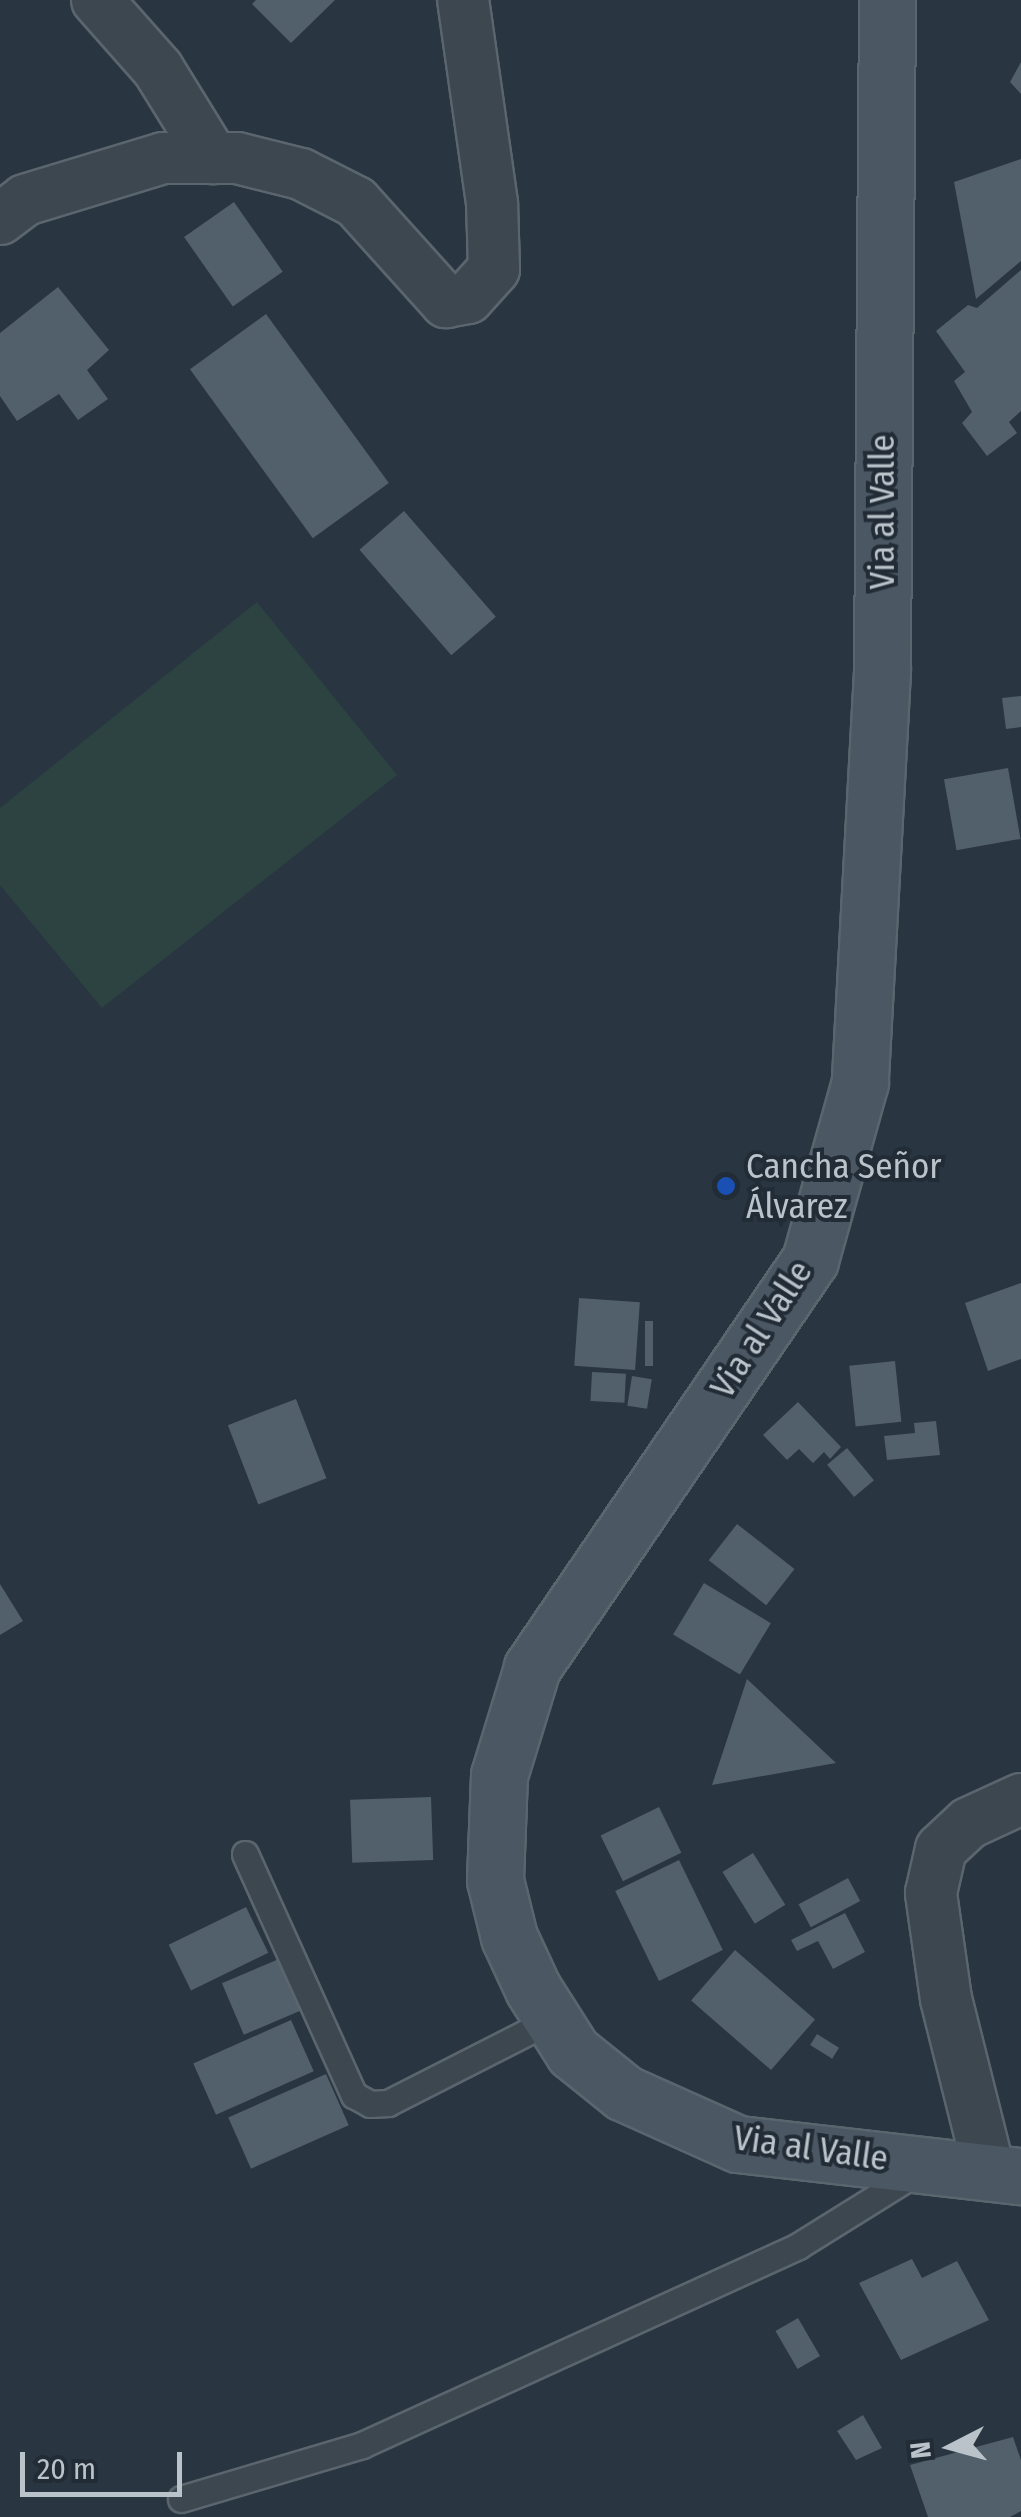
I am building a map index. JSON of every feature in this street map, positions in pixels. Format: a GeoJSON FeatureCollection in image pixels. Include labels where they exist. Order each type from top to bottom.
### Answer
{"type":"FeatureCollection","features":[{"type":"Feature","properties":{"kind":"main road","name":"Via al Valle"},"geometry":{"type":"LineString","coordinates":[[887,0],[882,671],[860,1082],[810,1260],[532,1668],[499,1775],[495,1880],[509,1937],[553,2020],[573,2052],[624,2094],[738,2144],[1005,2173]]}},
{"type":"Feature","properties":{"kind":"street"},"geometry":{"type":"LineString","coordinates":[[97,0],[158,69],[213,158]]}},
{"type":"Feature","properties":{"kind":"street"},"geometry":{"type":"LineString","coordinates":[[0,219],[25,200],[164,158],[213,158],[301,174],[356,202],[446,302],[468,298],[494,269],[492,203],[463,0]]}},
{"type":"Feature","properties":{"kind":"street"},"geometry":{"type":"LineString","coordinates":[[1005,2173],[946,1999],[931,1893],[941,1849],[969,1823],[1021,1799]]}},
{"type":"Feature","properties":{"kind":"lane"},"geometry":{"type":"LineString","coordinates":[[244,1854],[354,2096],[370,2104],[388,2103],[553,2020]]}},
{"type":"Feature","properties":{"kind":"lane"},"geometry":{"type":"LineString","coordinates":[[181,2498],[362,2445],[798,2246],[930,2164]]}},
{"type":"Feature","properties":{"kind":"green space"},"geometry":{"type":"Polygon","coordinates":[[[257,602],[397,775],[102,1008],[0,885],[0,808],[257,602]]]}},
{"type":"Feature","properties":{"kind":"building"},"geometry":{"type":"Polygon","coordinates":[[[256,0],[335,0],[291,43],[252,4],[256,0]]]}},
{"type":"Feature","properties":{"kind":"building"},"geometry":{"type":"Polygon","coordinates":[[[1021,62],[1021,94],[1010,82],[1021,62]]]}},
{"type":"Feature","properties":{"kind":"building"},"geometry":{"type":"Polygon","coordinates":[[[1021,159],[1021,261],[976,299],[954,182],[1021,159]]]}},
{"type":"Feature","properties":{"kind":"building"},"geometry":{"type":"Polygon","coordinates":[[[234,202],[283,272],[233,307],[184,237],[234,202]]]}},
{"type":"Feature","properties":{"kind":"building"},"geometry":{"type":"Polygon","coordinates":[[[1021,270],[1021,411],[1009,422],[1017,433],[987,456],[962,423],[972,412],[954,381],[965,372],[936,331],[968,305],[977,308],[1021,270]]]}},
{"type":"Feature","properties":{"kind":"building"},"geometry":{"type":"Polygon","coordinates":[[[58,287],[109,350],[87,370],[108,399],[78,420],[59,394],[17,421],[0,396],[0,333],[58,287]]]}},
{"type":"Feature","properties":{"kind":"building"},"geometry":{"type":"Polygon","coordinates":[[[266,314],[389,483],[313,538],[190,369],[266,314]]]}},
{"type":"Feature","properties":{"kind":"building"},"geometry":{"type":"Polygon","coordinates":[[[404,511],[496,617],[451,655],[359,550],[404,511]]]}},
{"type":"Feature","properties":{"kind":"building"},"geometry":{"type":"Polygon","coordinates":[[[1021,696],[1021,727],[1006,729],[1002,698],[1021,696]]]}},
{"type":"Feature","properties":{"kind":"building"},"geometry":{"type":"Polygon","coordinates":[[[1008,768],[1021,839],[956,850],[944,779],[1008,768]]]}},
{"type":"Feature","properties":{"kind":"building"},"geometry":{"type":"Polygon","coordinates":[[[1021,1283],[1021,1359],[988,1371],[965,1303],[1021,1283]]]}},
{"type":"Feature","properties":{"kind":"building"},"geometry":{"type":"Polygon","coordinates":[[[579,1298],[640,1302],[635,1370],[574,1366],[579,1298]]]}},
{"type":"Feature","properties":{"kind":"building"},"geometry":{"type":"Polygon","coordinates":[[[645,1321],[653,1321],[653,1366],[645,1366],[645,1321]]]}},
{"type":"Feature","properties":{"kind":"building"},"geometry":{"type":"Polygon","coordinates":[[[895,1361],[901,1422],[856,1426],[849,1366],[895,1361]]]}},
{"type":"Feature","properties":{"kind":"building"},"geometry":{"type":"Polygon","coordinates":[[[592,1372],[626,1374],[624,1403],[590,1401],[592,1372]]]}},
{"type":"Feature","properties":{"kind":"building"},"geometry":{"type":"Polygon","coordinates":[[[632,1376],[652,1379],[647,1409],[627,1406],[632,1376]]]}},
{"type":"Feature","properties":{"kind":"building"},"geometry":{"type":"Polygon","coordinates":[[[296,1399],[326,1478],[258,1505],[228,1425],[296,1399]]]}},
{"type":"Feature","properties":{"kind":"building"},"geometry":{"type":"Polygon","coordinates":[[[798,1402],[841,1447],[830,1459],[824,1452],[813,1463],[799,1449],[787,1460],[763,1435],[798,1402]]]}},
{"type":"Feature","properties":{"kind":"building"},"geometry":{"type":"Polygon","coordinates":[[[936,1421],[940,1455],[887,1460],[884,1436],[915,1433],[914,1423],[936,1421]]]}},
{"type":"Feature","properties":{"kind":"building"},"geometry":{"type":"Polygon","coordinates":[[[847,1448],[874,1480],[854,1497],[827,1465],[847,1448]]]}},
{"type":"Feature","properties":{"kind":"building"},"geometry":{"type":"Polygon","coordinates":[[[737,1524],[795,1569],[766,1605],[709,1560],[737,1524]]]}},
{"type":"Feature","properties":{"kind":"building"},"geometry":{"type":"Polygon","coordinates":[[[704,1583],[771,1623],[740,1675],[673,1634],[704,1583]]]}},
{"type":"Feature","properties":{"kind":"building"},"geometry":{"type":"Polygon","coordinates":[[[0,1584],[23,1621],[0,1635],[0,1584]]]}},
{"type":"Feature","properties":{"kind":"building"},"geometry":{"type":"Polygon","coordinates":[[[747,1679],[836,1763],[712,1785],[747,1679]]]}},
{"type":"Feature","properties":{"kind":"building"},"geometry":{"type":"Polygon","coordinates":[[[431,1797],[433,1860],[352,1863],[350,1800],[431,1797]]]}},
{"type":"Feature","properties":{"kind":"building"},"geometry":{"type":"Polygon","coordinates":[[[659,1807],[681,1853],[623,1881],[601,1835],[659,1807]]]}},
{"type":"Feature","properties":{"kind":"building"},"geometry":{"type":"Polygon","coordinates":[[[753,1853],[785,1905],[755,1924],[722,1872],[753,1853]]]}},
{"type":"Feature","properties":{"kind":"building"},"geometry":{"type":"Polygon","coordinates":[[[679,1860],[723,1950],[659,1981],[615,1891],[679,1860]]]}},
{"type":"Feature","properties":{"kind":"building"},"geometry":{"type":"Polygon","coordinates":[[[848,1878],[860,1901],[811,1927],[799,1904],[848,1878]]]}},
{"type":"Feature","properties":{"kind":"building"},"geometry":{"type":"Polygon","coordinates":[[[246,1907],[268,1953],[191,1991],[169,1945],[246,1907]]]}},
{"type":"Feature","properties":{"kind":"building"},"geometry":{"type":"Polygon","coordinates":[[[845,1913],[865,1952],[833,1969],[818,1941],[797,1951],[791,1940],[845,1913]]]}},
{"type":"Feature","properties":{"kind":"building"},"geometry":{"type":"Polygon","coordinates":[[[735,1950],[815,2020],[771,2070],[691,2001],[735,1950]]]}},
{"type":"Feature","properties":{"kind":"building"},"geometry":{"type":"Polygon","coordinates":[[[279,1959],[301,2011],[244,2035],[222,1983],[279,1959]]]}},
{"type":"Feature","properties":{"kind":"building"},"geometry":{"type":"Polygon","coordinates":[[[291,2020],[314,2071],[216,2115],[193,2064],[291,2020]]]}},
{"type":"Feature","properties":{"kind":"building"},"geometry":{"type":"Polygon","coordinates":[[[817,2034],[839,2048],[832,2059],[810,2045],[817,2034]]]}},
{"type":"Feature","properties":{"kind":"building"},"geometry":{"type":"Polygon","coordinates":[[[326,2074],[349,2125],[251,2169],[228,2118],[326,2074]]]}},
{"type":"Feature","properties":{"kind":"building"},"geometry":{"type":"Polygon","coordinates":[[[912,2259],[922,2278],[957,2261],[989,2320],[901,2360],[859,2283],[912,2259]]]}},
{"type":"Feature","properties":{"kind":"building"},"geometry":{"type":"Polygon","coordinates":[[[798,2318],[820,2356],[797,2369],[775,2331],[798,2318]]]}},
{"type":"Feature","properties":{"kind":"building"},"geometry":{"type":"Polygon","coordinates":[[[863,2415],[882,2448],[856,2460],[837,2431],[863,2415]]]}},
{"type":"Feature","properties":{"kind":"building"},"geometry":{"type":"Polygon","coordinates":[[[1013,2437],[1021,2460],[1021,2511],[1010,2517],[928,2517],[910,2465],[1013,2437]]]}},
{"type":"Feature","properties":{"kind":"place","name":"Cancha Señor Álvarez"},"geometry":{"type":"Point","coordinates":[726,1186]}}]}
